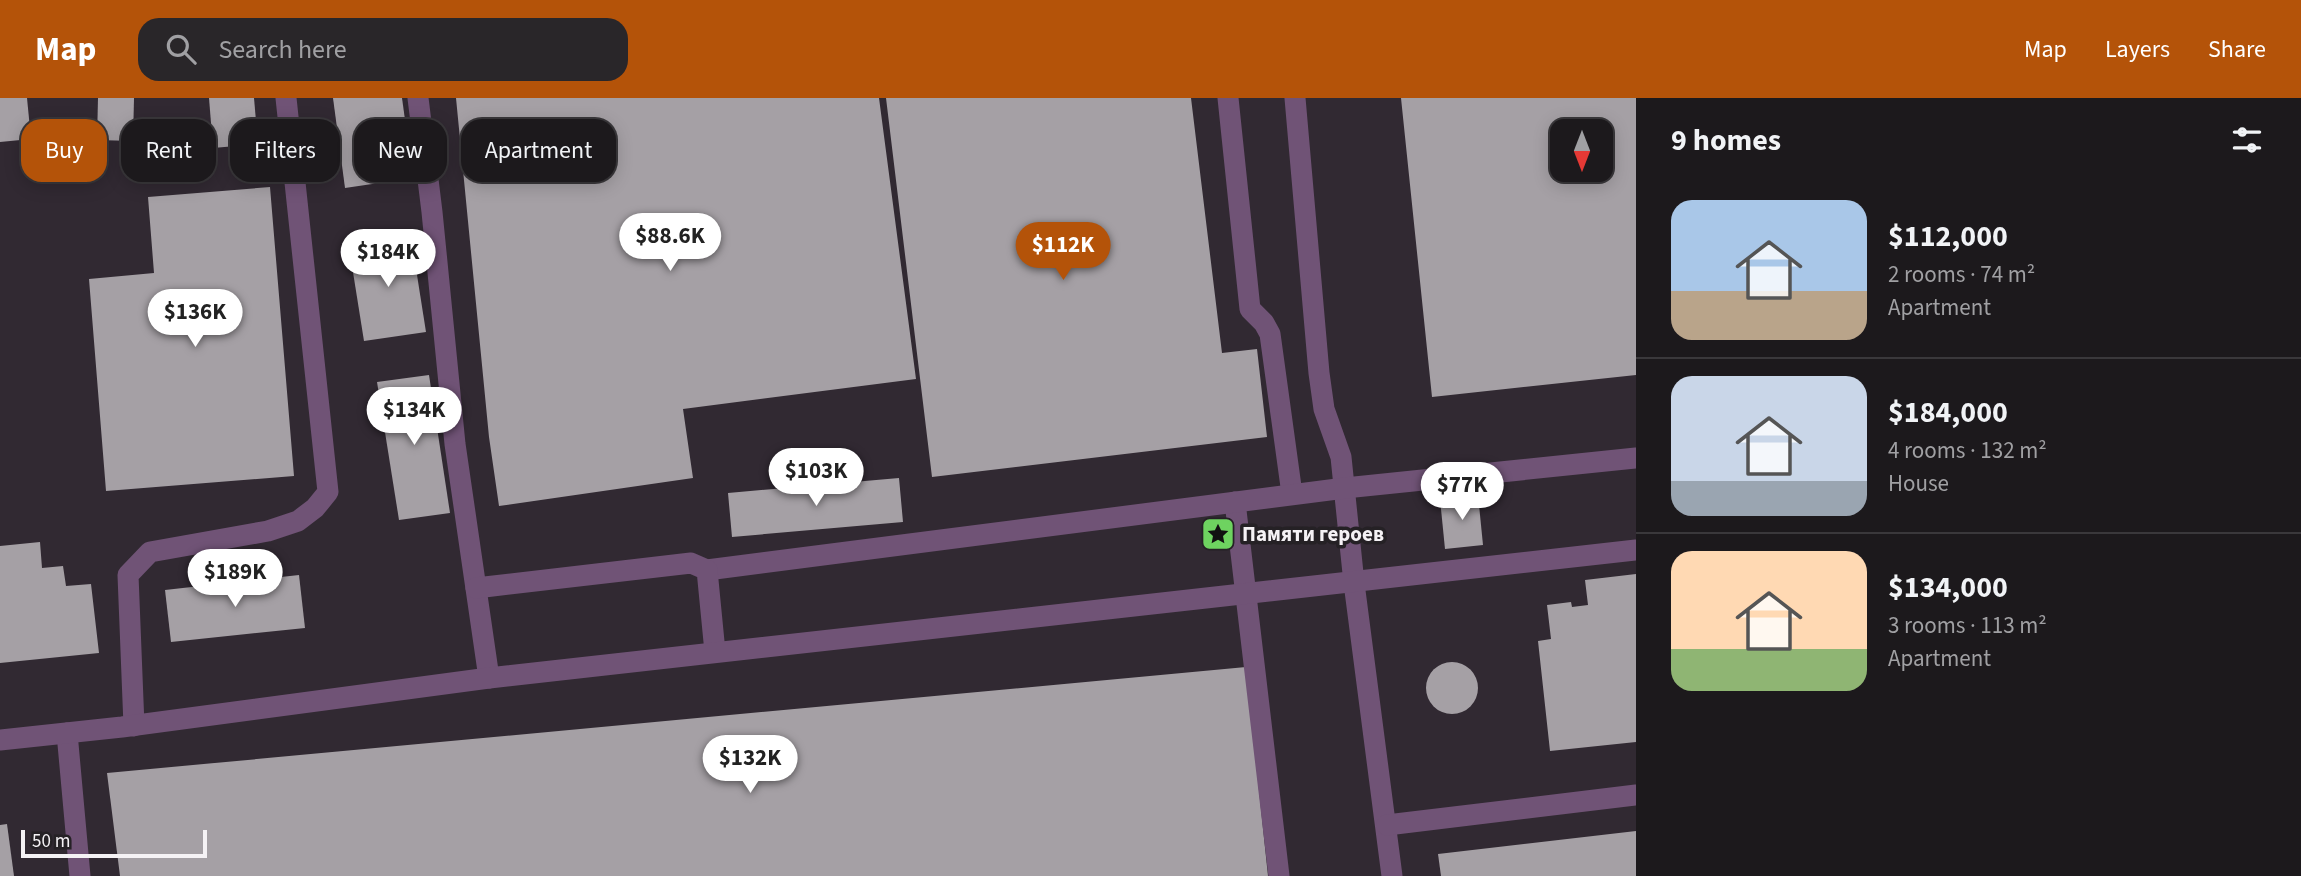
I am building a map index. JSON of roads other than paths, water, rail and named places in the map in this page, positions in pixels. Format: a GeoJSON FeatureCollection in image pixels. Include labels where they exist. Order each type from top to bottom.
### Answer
{"type":"FeatureCollection","features":[{"type":"Feature","properties":{"kind":"lane"},"geometry":{"type":"LineString","coordinates":[[134,726],[128,575],[150,552],[268,531],[298,521],[315,509],[328,492],[286,98]]}},
{"type":"Feature","properties":{"kind":"lane"},"geometry":{"type":"LineString","coordinates":[[418,98],[455,444],[489,678]]}},
{"type":"Feature","properties":{"kind":"lane"},"geometry":{"type":"LineString","coordinates":[[1228,98],[1250,309],[1270,334],[1292,494]]}},
{"type":"Feature","properties":{"kind":"lane"},"geometry":{"type":"LineString","coordinates":[[1295,98],[1319,373],[1324,409],[1341,457],[1354,583],[1392,876]]}},
{"type":"Feature","properties":{"kind":"lane"},"geometry":{"type":"LineString","coordinates":[[476,588],[691,563],[707,570],[1292,494],[1636,458]]}},
{"type":"Feature","properties":{"kind":"lane"},"geometry":{"type":"LineString","coordinates":[[1235,502],[1279,876]]}},
{"type":"Feature","properties":{"kind":"lane"},"geometry":{"type":"LineString","coordinates":[[0,740],[134,726],[489,678],[1636,550]]}},
{"type":"Feature","properties":{"kind":"lane"},"geometry":{"type":"LineString","coordinates":[[707,570],[715,652]]}},
{"type":"Feature","properties":{"kind":"lane"},"geometry":{"type":"LineString","coordinates":[[67,733],[80,876]]}},
{"type":"Feature","properties":{"kind":"lane"},"geometry":{"type":"LineString","coordinates":[[1387,825],[1636,795]]}},
{"type":"Feature","properties":{"kind":"place","name":"Памяти героев"},"geometry":{"type":"Point","coordinates":[1218,534]}}]}
